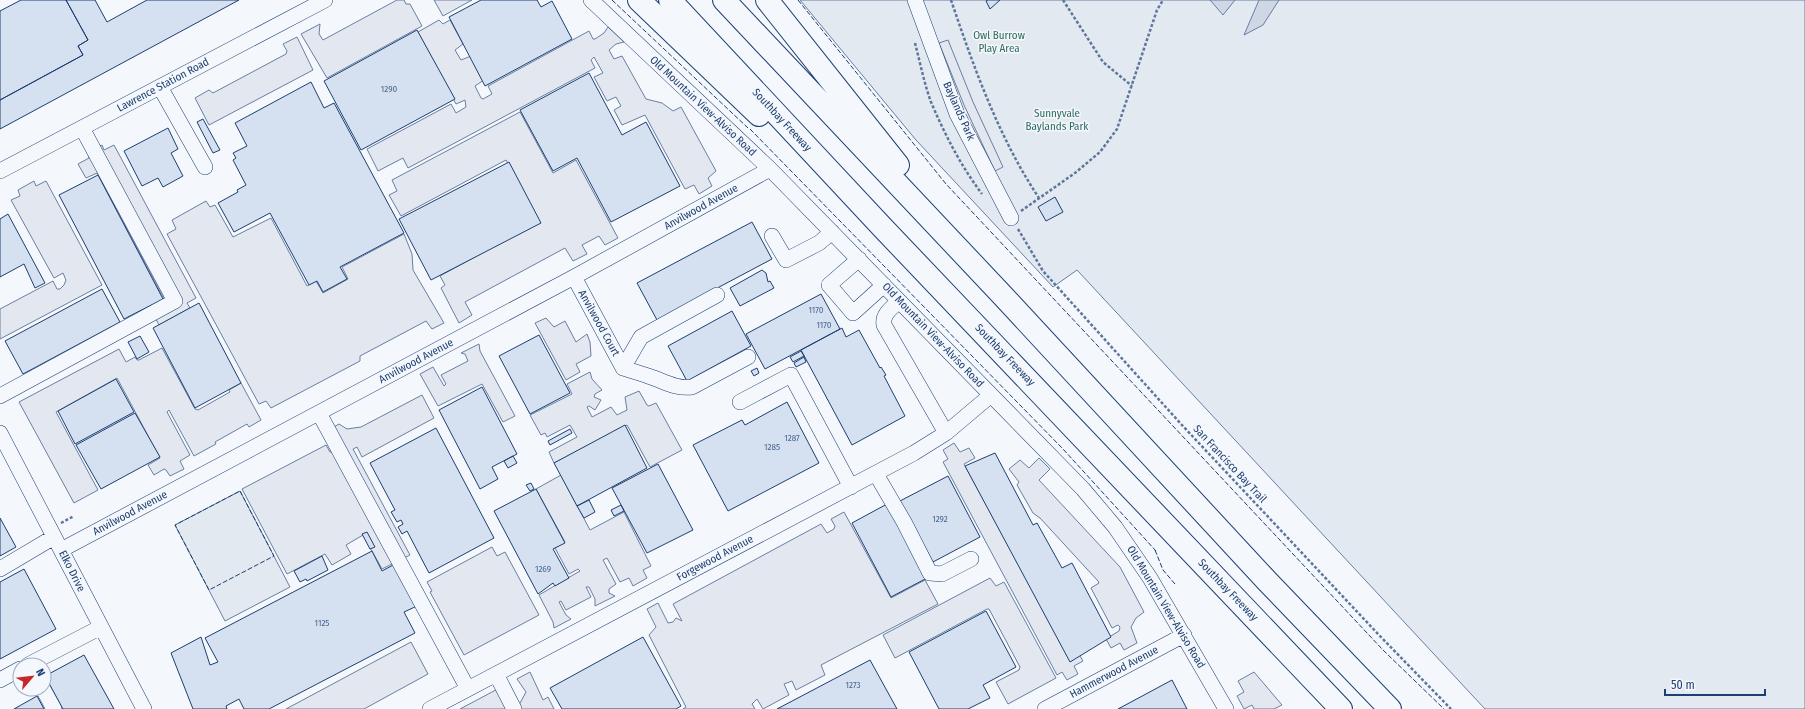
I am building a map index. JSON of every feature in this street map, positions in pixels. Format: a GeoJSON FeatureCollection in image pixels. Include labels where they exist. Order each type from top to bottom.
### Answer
{"type":"FeatureCollection","features":[{"type":"Feature","properties":{"kind":"highway"},"geometry":{"type":"LineString","coordinates":[[639,0],[759,115],[883,228]]}},
{"type":"Feature","properties":{"kind":"highway","name":"Southbay Freeway"},"geometry":{"type":"LineString","coordinates":[[670,0],[883,228],[1342,709]]}},
{"type":"Feature","properties":{"kind":"highway"},"geometry":{"type":"LineString","coordinates":[[724,0],[1004,296],[1267,581],[1390,709]]}},
{"type":"Feature","properties":{"kind":"highway"},"geometry":{"type":"LineString","coordinates":[[767,0],[1004,296]]}},
{"type":"Feature","properties":{"kind":"street","name":"Lawrence Station Road"},"geometry":{"type":"LineString","coordinates":[[0,171],[326,0]]}},
{"type":"Feature","properties":{"kind":"street","name":"Old Mountain View-Alviso Road"},"geometry":{"type":"LineString","coordinates":[[592,0],[770,169],[1083,489],[1115,527],[1150,578],[1226,709]]}},
{"type":"Feature","properties":{"kind":"street","name":"Baylands Park"},"geometry":{"type":"LineString","coordinates":[[915,0],[957,114],[1011,218]]}},
{"type":"Feature","properties":{"kind":"street"},"geometry":{"type":"LineString","coordinates":[[160,87],[205,167]]}},
{"type":"Feature","properties":{"kind":"street"},"geometry":{"type":"LineString","coordinates":[[0,396],[175,301],[82,128]]}},
{"type":"Feature","properties":{"kind":"street","name":"Anvilwood Avenue"},"geometry":{"type":"LineString","coordinates":[[0,568],[58,544],[319,413],[574,277],[770,169]]}},
{"type":"Feature","properties":{"kind":"street"},"geometry":{"type":"LineString","coordinates":[[772,236],[786,260],[819,243],[832,232]]}},
{"type":"Feature","properties":{"kind":"street"},"geometry":{"type":"LineString","coordinates":[[859,259],[829,285],[854,313],[884,285]]}},
{"type":"Feature","properties":{"kind":"street","name":"Anvilwood Court"},"geometry":{"type":"LineString","coordinates":[[574,277],[623,368]]}},
{"type":"Feature","properties":{"kind":"street"},"geometry":{"type":"LineString","coordinates":[[718,295],[641,337],[623,368],[649,376],[673,386],[685,388],[692,387],[748,357]]}},
{"type":"Feature","properties":{"kind":"street"},"geometry":{"type":"LineString","coordinates":[[899,301],[886,313],[883,321],[884,325],[946,433]]}},
{"type":"Feature","properties":{"kind":"street"},"geometry":{"type":"LineString","coordinates":[[740,402],[791,375],[851,487]]}},
{"type":"Feature","properties":{"kind":"street","name":"Forgewood Avenue"},"geometry":{"type":"LineString","coordinates":[[430,709],[914,453],[946,433],[991,395]]}},
{"type":"Feature","properties":{"kind":"street"},"geometry":{"type":"LineString","coordinates":[[319,413],[468,689]]}},
{"type":"Feature","properties":{"kind":"street","name":"Elko Drive"},"geometry":{"type":"LineString","coordinates":[[0,433],[144,709]]}},
{"type":"Feature","properties":{"kind":"street"},"geometry":{"type":"LineString","coordinates":[[876,474],[904,522],[930,573],[942,574],[971,559]]}},
{"type":"Feature","properties":{"kind":"street"},"geometry":{"type":"LineString","coordinates":[[44,657],[101,627]]}},
{"type":"Feature","properties":{"kind":"street","name":"Hammerwood Avenue"},"geometry":{"type":"LineString","coordinates":[[1044,709],[1184,635]]}},
{"type":"Feature","properties":{"kind":"street"},"geometry":{"type":"LineString","coordinates":[[0,680],[12,674]]}},
{"type":"Feature","properties":{"kind":"street"},"geometry":{"type":"LineString","coordinates":[[496,674],[514,709]]}},
{"type":"Feature","properties":{"kind":"street"},"geometry":{"type":"LineString","coordinates":[[47,697],[54,709]]}},
{"type":"Feature","properties":{"kind":"path"},"geometry":{"type":"LineString","coordinates":[[952,0],[987,96],[1022,172],[1039,198]]}},
{"type":"Feature","properties":{"kind":"path"},"geometry":{"type":"LineString","coordinates":[[1063,0],[1103,62],[1132,86]]}},
{"type":"Feature","properties":{"kind":"path"},"geometry":{"type":"LineString","coordinates":[[1011,218],[1100,152],[1117,128],[1157,10],[1163,0]]}},
{"type":"Feature","properties":{"kind":"path","name":"San Francisco Bay Trail"},"geometry":{"type":"LineString","coordinates":[[1011,218],[1043,271],[1181,424],[1378,634],[1451,709]]}},
{"type":"Feature","properties":{"kind":"green space"},"geometry":{"type":"Polygon","coordinates":[[[800,0],[1805,0],[1805,709],[1485,709],[1077,270],[1053,287],[916,140],[800,0]]]}},
{"type":"Feature","properties":{"kind":"green space"},"geometry":{"type":"Polygon","coordinates":[[[240,491],[290,587],[225,621],[175,525],[240,491]]]}},
{"type":"Feature","properties":{"kind":"shaded area"},"geometry":{"type":"Polygon","coordinates":[[[397,0],[404,0],[406,4],[410,4],[422,26],[327,78],[301,34],[320,24],[319,34],[323,40],[397,0]]]}},
{"type":"Feature","properties":{"kind":"shaded area"},"geometry":{"type":"Polygon","coordinates":[[[434,0],[472,0],[443,16],[434,0]]]}},
{"type":"Feature","properties":{"kind":"shaded area"},"geometry":{"type":"Polygon","coordinates":[[[1210,0],[1235,0],[1223,15],[1210,0]]]}},
{"type":"Feature","properties":{"kind":"shaded area"},"geometry":{"type":"Polygon","coordinates":[[[1259,0],[1279,0],[1263,25],[1244,35],[1259,0]]]}},
{"type":"Feature","properties":{"kind":"shaded area"},"geometry":{"type":"Polygon","coordinates":[[[439,20],[443,24],[450,20],[463,44],[455,50],[461,60],[471,56],[484,80],[475,86],[483,99],[492,94],[488,86],[589,31],[593,39],[595,39],[604,33],[608,27],[624,42],[616,44],[609,50],[614,59],[622,56],[646,99],[662,103],[673,111],[681,107],[716,171],[708,178],[712,186],[699,194],[694,185],[685,189],[645,115],[622,125],[614,110],[621,106],[616,97],[607,101],[594,77],[603,73],[594,57],[591,60],[595,68],[408,168],[403,158],[378,171],[367,149],[451,104],[456,113],[466,107],[465,100],[456,104],[418,32],[439,20]]]}},
{"type":"Feature","properties":{"kind":"shaded area"},"geometry":{"type":"Polygon","coordinates":[[[297,37],[313,70],[209,125],[195,98],[209,90],[213,93],[286,54],[287,51],[283,44],[297,37]]]}},
{"type":"Feature","properties":{"kind":"shaded area"},"geometry":{"type":"Polygon","coordinates":[[[948,40],[973,102],[1003,167],[995,171],[964,105],[939,43],[948,40]]]}},
{"type":"Feature","properties":{"kind":"shaded area"},"geometry":{"type":"Polygon","coordinates":[[[520,112],[553,173],[576,160],[618,238],[605,245],[599,236],[582,245],[587,254],[573,261],[565,248],[465,302],[472,315],[459,323],[441,288],[445,285],[440,276],[539,222],[506,160],[401,216],[389,195],[397,191],[392,180],[520,112]]]}},
{"type":"Feature","properties":{"kind":"shaded area"},"geometry":{"type":"Polygon","coordinates":[[[102,145],[104,150],[114,145],[196,298],[187,303],[190,308],[159,325],[150,307],[164,299],[97,173],[86,178],[78,164],[89,158],[88,152],[102,145]]]}},
{"type":"Feature","properties":{"kind":"shaded area"},"geometry":{"type":"Polygon","coordinates":[[[34,181],[36,186],[46,181],[102,285],[0,339],[0,309],[53,281],[57,289],[60,289],[66,280],[63,273],[54,278],[11,200],[20,196],[18,190],[34,181]]]}},
{"type":"Feature","properties":{"kind":"shaded area"},"geometry":{"type":"Polygon","coordinates":[[[206,201],[210,207],[215,205],[233,237],[271,218],[307,286],[316,281],[323,293],[348,279],[342,267],[404,234],[412,254],[413,270],[444,323],[432,329],[426,321],[360,356],[360,361],[271,408],[266,401],[259,404],[167,234],[176,229],[172,220],[206,201]]]}},
{"type":"Feature","properties":{"kind":"shaded area"},"geometry":{"type":"Polygon","coordinates":[[[546,318],[554,327],[565,321],[576,342],[587,334],[590,342],[591,356],[576,364],[580,372],[566,380],[535,323],[546,318]]]}},
{"type":"Feature","properties":{"kind":"shaded area"},"geometry":{"type":"Polygon","coordinates":[[[479,344],[480,351],[515,416],[503,422],[482,384],[438,406],[420,374],[433,367],[444,386],[446,384],[441,375],[468,361],[465,354],[461,353],[479,344]]]}},
{"type":"Feature","properties":{"kind":"shaded area"},"geometry":{"type":"Polygon","coordinates":[[[162,348],[195,409],[198,410],[230,392],[229,390],[241,383],[261,420],[249,427],[247,424],[194,456],[169,410],[167,412],[190,455],[180,461],[184,469],[170,476],[164,469],[154,475],[148,465],[160,458],[117,378],[56,412],[98,490],[74,503],[19,402],[119,349],[126,362],[135,357],[139,360],[162,348]]]}},
{"type":"Feature","properties":{"kind":"shaded area"},"geometry":{"type":"Polygon","coordinates":[[[590,372],[592,379],[602,390],[595,394],[594,397],[601,400],[595,410],[589,406],[587,407],[592,417],[611,407],[617,415],[627,410],[625,397],[639,391],[647,405],[649,406],[656,403],[682,450],[650,467],[627,425],[554,463],[549,452],[577,437],[570,425],[547,437],[545,433],[541,435],[530,415],[572,394],[567,384],[590,372]]]}},
{"type":"Feature","properties":{"kind":"shaded area"},"geometry":{"type":"Polygon","coordinates":[[[422,395],[434,418],[362,457],[357,447],[353,449],[410,555],[382,569],[363,535],[346,545],[351,554],[332,565],[325,554],[287,574],[242,489],[326,445],[330,452],[332,452],[325,432],[339,424],[347,429],[361,427],[422,395]]]}},
{"type":"Feature","properties":{"kind":"shaded area"},"geometry":{"type":"Polygon","coordinates":[[[954,443],[960,452],[969,448],[975,458],[964,464],[1068,655],[1077,651],[1083,661],[1074,666],[1078,674],[1067,680],[1062,672],[1057,675],[943,462],[948,459],[943,450],[954,443]]]}},
{"type":"Feature","properties":{"kind":"shaded area"},"geometry":{"type":"Polygon","coordinates":[[[1039,458],[1050,469],[1039,480],[1120,567],[1144,612],[1136,618],[1131,627],[1137,643],[1124,650],[1120,643],[1111,648],[1106,639],[1119,631],[1120,627],[1118,625],[1112,628],[1091,588],[1099,583],[1098,581],[1040,518],[1033,513],[1017,485],[1019,482],[1009,469],[1020,460],[1029,468],[1039,458]]]}},
{"type":"Feature","properties":{"kind":"shaded area"},"geometry":{"type":"Polygon","coordinates":[[[561,475],[590,530],[624,512],[651,566],[643,570],[647,578],[633,586],[629,578],[620,582],[607,558],[603,560],[616,584],[609,589],[609,593],[615,596],[595,606],[595,599],[589,587],[586,587],[591,597],[566,610],[561,601],[559,602],[566,615],[571,619],[554,628],[553,622],[539,595],[580,571],[578,569],[569,574],[555,548],[565,542],[536,489],[561,475]]]}},
{"type":"Feature","properties":{"kind":"shaded area"},"geometry":{"type":"Polygon","coordinates":[[[844,512],[891,598],[925,580],[938,604],[821,665],[825,675],[796,690],[792,681],[784,684],[789,695],[763,709],[757,699],[752,704],[755,709],[683,709],[686,707],[649,635],[656,627],[647,609],[658,603],[668,623],[673,622],[676,618],[682,621],[673,604],[821,524],[827,533],[834,529],[835,526],[831,519],[844,512]]]}},
{"type":"Feature","properties":{"kind":"shaded area"},"geometry":{"type":"Polygon","coordinates":[[[492,547],[497,556],[505,552],[539,615],[464,655],[430,592],[432,591],[427,582],[492,547]]]}},
{"type":"Feature","properties":{"kind":"shaded area"},"geometry":{"type":"Polygon","coordinates":[[[990,578],[996,586],[1004,582],[1056,678],[1008,704],[996,682],[1019,670],[1020,667],[989,609],[895,658],[883,635],[990,578]]]}},
{"type":"Feature","properties":{"kind":"shaded area"},"geometry":{"type":"Polygon","coordinates":[[[411,642],[428,674],[364,709],[286,709],[411,642]]]}},
{"type":"Feature","properties":{"kind":"shaded area"},"geometry":{"type":"Polygon","coordinates":[[[530,672],[543,700],[548,697],[554,709],[521,709],[519,705],[526,692],[517,679],[530,672]]]}},
{"type":"Feature","properties":{"kind":"shaded area"},"geometry":{"type":"Polygon","coordinates":[[[1254,672],[1282,705],[1274,709],[1254,709],[1252,705],[1244,709],[1237,696],[1244,692],[1238,681],[1254,672]]]}},
{"type":"Feature","properties":{"kind":"shaded area"},"geometry":{"type":"Polygon","coordinates":[[[507,684],[519,709],[460,709],[507,684]]]}},
{"type":"Feature","properties":{"kind":"building"},"geometry":{"type":"Polygon","coordinates":[[[21,0],[66,0],[88,40],[78,46],[83,55],[0,100],[0,11],[21,0]]]}},
{"type":"Feature","properties":{"kind":"building"},"geometry":{"type":"Polygon","coordinates":[[[66,0],[95,0],[107,22],[147,0],[239,0],[0,129],[0,100],[83,55],[78,46],[88,40],[66,0]]]}},
{"type":"Feature","properties":{"kind":"building"},"geometry":{"type":"Polygon","coordinates":[[[481,0],[537,0],[541,7],[552,1],[572,39],[485,86],[449,17],[481,0]]]}},
{"type":"Feature","properties":{"kind":"building"},"geometry":{"type":"Polygon","coordinates":[[[1000,0],[990,9],[986,1],[1000,0]]]}},
{"type":"Feature","properties":{"kind":"building"},"geometry":{"type":"Polygon","coordinates":[[[417,30],[455,99],[361,150],[324,81],[417,30]]]}},
{"type":"Feature","properties":{"kind":"building"},"geometry":{"type":"Polygon","coordinates":[[[589,73],[622,135],[646,122],[680,186],[611,222],[577,158],[553,171],[520,110],[589,73]]]}},
{"type":"Feature","properties":{"kind":"building"},"geometry":{"type":"Polygon","coordinates":[[[311,82],[324,108],[334,103],[404,233],[340,267],[347,279],[323,292],[317,281],[309,285],[270,213],[234,232],[218,203],[238,192],[237,190],[246,185],[233,160],[236,158],[233,153],[247,146],[235,123],[311,82]]]}},
{"type":"Feature","properties":{"kind":"building"},"geometry":{"type":"Polygon","coordinates":[[[203,119],[220,150],[213,153],[197,122],[203,119]]]}},
{"type":"Feature","properties":{"kind":"building"},"geometry":{"type":"Polygon","coordinates":[[[168,128],[178,149],[171,153],[183,176],[163,187],[158,178],[142,186],[124,151],[168,128]]]}},
{"type":"Feature","properties":{"kind":"building"},"geometry":{"type":"Polygon","coordinates":[[[509,162],[541,223],[431,280],[399,219],[509,162]]]}},
{"type":"Feature","properties":{"kind":"building"},"geometry":{"type":"Polygon","coordinates":[[[98,175],[163,299],[124,319],[59,195],[98,175]]]}},
{"type":"Feature","properties":{"kind":"building"},"geometry":{"type":"Polygon","coordinates":[[[1055,197],[1063,212],[1046,221],[1038,207],[1055,197]]]}},
{"type":"Feature","properties":{"kind":"building"},"geometry":{"type":"Polygon","coordinates":[[[8,214],[45,283],[35,288],[24,264],[0,277],[0,219],[8,214]]]}},
{"type":"Feature","properties":{"kind":"building"},"geometry":{"type":"Polygon","coordinates":[[[752,222],[772,259],[657,320],[637,283],[752,222]]]}},
{"type":"Feature","properties":{"kind":"building"},"geometry":{"type":"Polygon","coordinates":[[[762,270],[766,273],[768,282],[770,281],[774,288],[740,306],[730,288],[762,270]]]}},
{"type":"Feature","properties":{"kind":"building"},"geometry":{"type":"Polygon","coordinates":[[[102,289],[120,322],[23,374],[5,341],[102,289]]]}},
{"type":"Feature","properties":{"kind":"building"},"geometry":{"type":"Polygon","coordinates":[[[821,294],[840,329],[765,369],[746,334],[821,294]]]}},
{"type":"Feature","properties":{"kind":"building"},"geometry":{"type":"Polygon","coordinates":[[[199,303],[241,383],[195,408],[153,328],[199,303]]]}},
{"type":"Feature","properties":{"kind":"building"},"geometry":{"type":"Polygon","coordinates":[[[732,311],[751,346],[687,381],[668,346],[732,311]]]}},
{"type":"Feature","properties":{"kind":"building"},"geometry":{"type":"Polygon","coordinates":[[[842,328],[846,337],[859,330],[880,368],[881,367],[886,375],[884,376],[905,416],[852,445],[801,350],[842,328]]]}},
{"type":"Feature","properties":{"kind":"building"},"geometry":{"type":"Polygon","coordinates":[[[539,335],[570,393],[530,414],[499,356],[539,335]]]}},
{"type":"Feature","properties":{"kind":"building"},"geometry":{"type":"Polygon","coordinates":[[[140,336],[149,352],[137,359],[128,342],[140,336]]]}},
{"type":"Feature","properties":{"kind":"building"},"geometry":{"type":"Polygon","coordinates":[[[801,351],[804,356],[793,362],[790,357],[801,351]]]}},
{"type":"Feature","properties":{"kind":"building"},"geometry":{"type":"Polygon","coordinates":[[[804,357],[806,362],[796,367],[794,363],[804,357]]]}},
{"type":"Feature","properties":{"kind":"building"},"geometry":{"type":"Polygon","coordinates":[[[757,368],[759,373],[754,376],[751,371],[757,368]]]}},
{"type":"Feature","properties":{"kind":"building"},"geometry":{"type":"Polygon","coordinates":[[[116,379],[134,412],[75,444],[58,411],[116,379]]]}},
{"type":"Feature","properties":{"kind":"building"},"geometry":{"type":"Polygon","coordinates":[[[482,387],[517,454],[492,467],[498,479],[480,489],[439,410],[482,387]]]}},
{"type":"Feature","properties":{"kind":"building"},"geometry":{"type":"Polygon","coordinates":[[[787,402],[819,463],[728,511],[693,445],[742,420],[745,425],[787,402]]]}},
{"type":"Feature","properties":{"kind":"building"},"geometry":{"type":"Polygon","coordinates":[[[135,413],[160,457],[101,489],[76,445],[135,413]]]}},
{"type":"Feature","properties":{"kind":"building"},"geometry":{"type":"Polygon","coordinates":[[[625,425],[647,468],[577,506],[554,463],[625,425]]]}},
{"type":"Feature","properties":{"kind":"building"},"geometry":{"type":"Polygon","coordinates":[[[436,428],[494,538],[429,573],[407,531],[402,534],[398,527],[403,524],[401,520],[397,522],[391,512],[395,510],[370,463],[436,428]]]}},
{"type":"Feature","properties":{"kind":"building"},"geometry":{"type":"Polygon","coordinates":[[[570,429],[572,433],[550,445],[548,441],[570,429]]]}},
{"type":"Feature","properties":{"kind":"building"},"geometry":{"type":"Polygon","coordinates":[[[995,453],[1033,525],[1037,523],[1062,568],[1072,563],[1111,637],[1070,662],[965,466],[995,453]]]}},
{"type":"Feature","properties":{"kind":"building"},"geometry":{"type":"Polygon","coordinates":[[[513,456],[517,463],[508,468],[504,461],[513,456]]]}},
{"type":"Feature","properties":{"kind":"building"},"geometry":{"type":"Polygon","coordinates":[[[658,464],[693,530],[647,553],[612,488],[658,464]]]}},
{"type":"Feature","properties":{"kind":"building"},"geometry":{"type":"Polygon","coordinates":[[[948,476],[980,537],[933,562],[900,501],[948,476]]]}},
{"type":"Feature","properties":{"kind":"building"},"geometry":{"type":"Polygon","coordinates":[[[531,483],[534,489],[530,491],[526,485],[531,483]]]}},
{"type":"Feature","properties":{"kind":"building"},"geometry":{"type":"Polygon","coordinates":[[[536,489],[565,543],[553,549],[569,578],[555,586],[553,583],[538,594],[494,511],[536,489]]]}},
{"type":"Feature","properties":{"kind":"building"},"geometry":{"type":"Polygon","coordinates":[[[589,500],[595,512],[584,518],[577,506],[589,500]]]}},
{"type":"Feature","properties":{"kind":"building"},"geometry":{"type":"Polygon","coordinates":[[[887,504],[927,578],[891,597],[852,523],[887,504]]]}},
{"type":"Feature","properties":{"kind":"building"},"geometry":{"type":"Polygon","coordinates":[[[621,505],[624,511],[614,516],[611,510],[621,505]]]}},
{"type":"Feature","properties":{"kind":"building"},"geometry":{"type":"Polygon","coordinates":[[[0,518],[16,547],[0,556],[0,518]]]}},
{"type":"Feature","properties":{"kind":"building"},"geometry":{"type":"Polygon","coordinates":[[[367,532],[375,547],[370,549],[362,534],[367,532]]]}},
{"type":"Feature","properties":{"kind":"building"},"geometry":{"type":"Polygon","coordinates":[[[372,551],[382,571],[395,564],[417,606],[404,612],[415,633],[269,709],[244,709],[239,699],[226,706],[227,709],[193,709],[171,653],[201,637],[210,665],[218,662],[205,638],[372,551]]]}},
{"type":"Feature","properties":{"kind":"building"},"geometry":{"type":"Polygon","coordinates":[[[322,556],[328,570],[307,581],[306,579],[300,582],[294,571],[322,556]]]}},
{"type":"Feature","properties":{"kind":"building"},"geometry":{"type":"Polygon","coordinates":[[[24,569],[56,629],[0,659],[0,582],[24,569]]]}},
{"type":"Feature","properties":{"kind":"building"},"geometry":{"type":"Polygon","coordinates":[[[986,611],[1016,667],[983,685],[990,698],[968,709],[939,709],[909,652],[986,611]]]}},
{"type":"Feature","properties":{"kind":"building"},"geometry":{"type":"Polygon","coordinates":[[[643,637],[681,706],[676,709],[562,709],[550,688],[643,637]]]}},
{"type":"Feature","properties":{"kind":"building"},"geometry":{"type":"Polygon","coordinates":[[[84,655],[114,709],[63,709],[52,689],[52,672],[84,655]]]}},
{"type":"Feature","properties":{"kind":"building"},"geometry":{"type":"Polygon","coordinates":[[[870,660],[897,709],[777,709],[870,660]]]}},
{"type":"Feature","properties":{"kind":"building"},"geometry":{"type":"Polygon","coordinates":[[[1172,680],[1187,709],[1118,709],[1172,680]]]}},
{"type":"Feature","properties":{"kind":"building"},"geometry":{"type":"Polygon","coordinates":[[[38,697],[44,709],[14,709],[38,697]]]}},
{"type":"Feature","properties":{"kind":"fence"},"geometry":{"type":"LineString","coordinates":[[612,0],[748,128]]}},
{"type":"Feature","properties":{"kind":"fence"},"geometry":{"type":"LineString","coordinates":[[798,0],[946,184],[1383,650],[1444,709]]}},
{"type":"Feature","properties":{"kind":"fence"},"geometry":{"type":"LineString","coordinates":[[750,129],[1063,449],[1156,551]]}},
{"type":"Feature","properties":{"kind":"fence"},"geometry":{"type":"LineString","coordinates":[[240,491],[274,556],[209,590],[175,525],[240,491]]}},
{"type":"Feature","properties":{"kind":"fence"},"geometry":{"type":"LineString","coordinates":[[1155,550],[1163,570],[1175,584]]}},
{"type":"Feature","properties":{"kind":"park label","name":"Owl Burrow Play Area"},"geometry":{"type":"Point","coordinates":[999,41]}},
{"type":"Feature","properties":{"kind":"park label","name":"Sunnyvale Baylands Park"},"geometry":{"type":"Point","coordinates":[1057,119]}}]}
